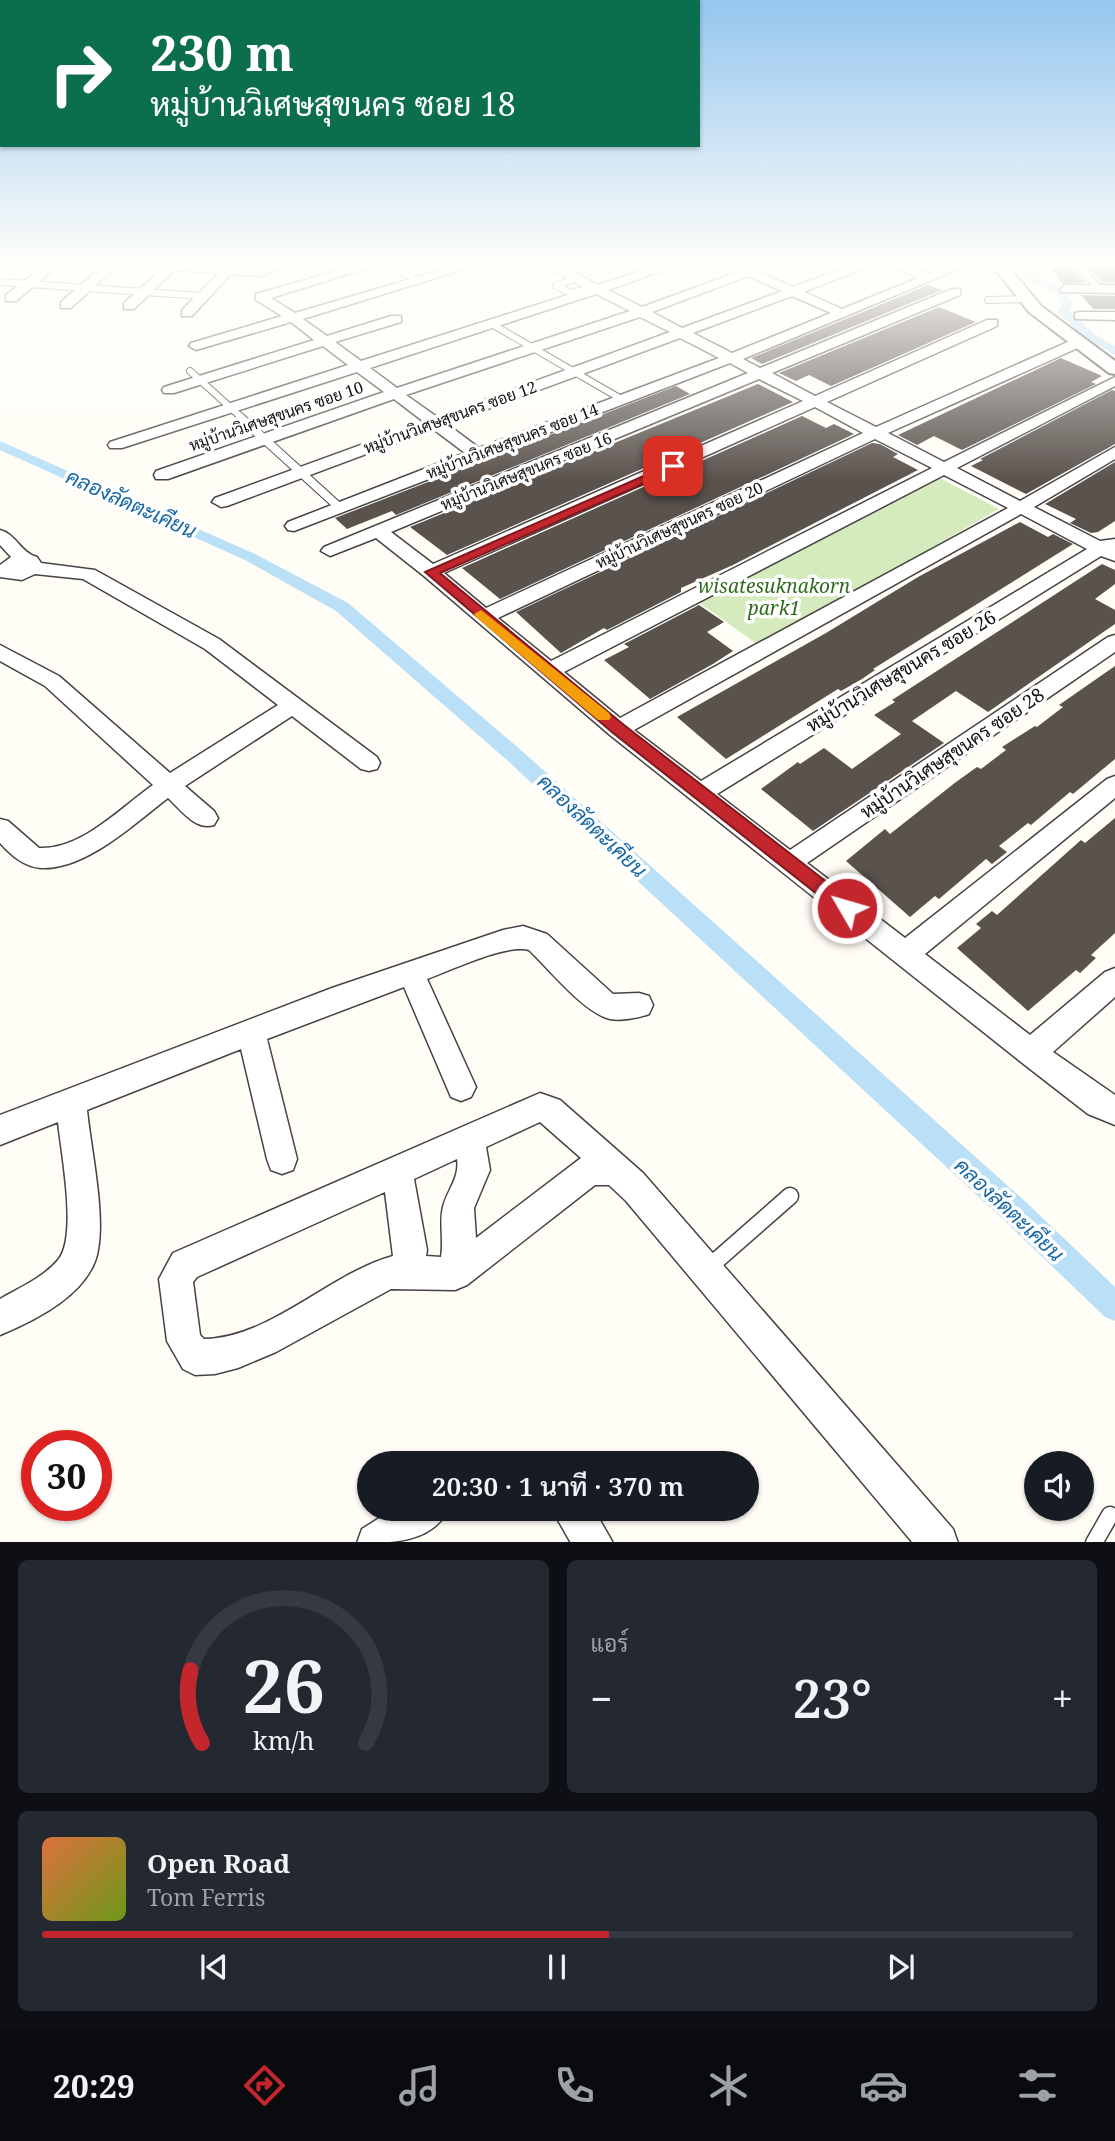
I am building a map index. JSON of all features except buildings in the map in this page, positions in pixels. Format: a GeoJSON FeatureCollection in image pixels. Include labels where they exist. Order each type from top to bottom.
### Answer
{"type":"FeatureCollection","features":[{"type":"Feature","properties":{"kind":"street"},"geometry":{"type":"LineString","coordinates":[[196,346],[226,337]]}},
{"type":"Feature","properties":{"kind":"street"},"geometry":{"type":"LineString","coordinates":[[319,337],[477,454]]}},
{"type":"Feature","properties":{"kind":"street"},"geometry":{"type":"LineString","coordinates":[[169,390],[194,376],[338,337]]}},
{"type":"Feature","properties":{"kind":"street"},"geometry":{"type":"LineString","coordinates":[[427,337],[434,341]]}},
{"type":"Feature","properties":{"kind":"street"},"geometry":{"type":"LineString","coordinates":[[116,445],[447,337]]}},
{"type":"Feature","properties":{"kind":"street","name":"หมู่บ้านวิเศษสุขนคร ซอย 10"},"geometry":{"type":"LineString","coordinates":[[162,475],[561,337]]}},
{"type":"Feature","properties":{"kind":"street","name":"หมู่บ้านวิเศษสุขนคร ซอย 12"},"geometry":{"type":"LineString","coordinates":[[221,502],[669,337]]}},
{"type":"Feature","properties":{"kind":"street"},"geometry":{"type":"LineString","coordinates":[[688,337],[1020,508],[1111,548]]}},
{"type":"Feature","properties":{"kind":"street","name":"หมู่บ้านวิเศษสุขนคร ซอย 14"},"geometry":{"type":"LineString","coordinates":[[294,526],[783,337]]}},
{"type":"Feature","properties":{"kind":"street","name":"หมู่บ้านวิเศษสุขนคร ซอย 16"},"geometry":{"type":"LineString","coordinates":[[330,551],[850,337]]}},
{"type":"Feature","properties":{"kind":"street"},"geometry":{"type":"LineString","coordinates":[[431,572],[961,337]]}},
{"type":"Feature","properties":{"kind":"street"},"geometry":{"type":"LineString","coordinates":[[548,671],[945,470],[1114,375],[1068,337]]}},
{"type":"Feature","properties":{"kind":"street","name":"หมู่บ้านวิเศษสุขนคร ซอย 20"},"geometry":{"type":"LineString","coordinates":[[484,617],[873,434],[1074,344]]}},
{"type":"Feature","properties":{"kind":"street"},"geometry":{"type":"LineString","coordinates":[[618,729],[1020,508],[1115,452]]}},
{"type":"Feature","properties":{"kind":"street"},"geometry":{"type":"LineString","coordinates":[[379,532],[431,572],[618,729],[1031,1053],[1098,1104],[1115,1110]]}},
{"type":"Feature","properties":{"kind":"street"},"geometry":{"type":"LineString","coordinates":[[2,539],[12,569],[88,574],[212,645],[369,763]]}},
{"type":"Feature","properties":{"kind":"street","name":"หมู่บ้านวิเศษสุขนคร ซอย 26"},"geometry":{"type":"LineString","coordinates":[[701,793],[1111,548]]}},
{"type":"Feature","properties":{"kind":"street","name":"หมู่บ้านวิเศษสุขนคร ซอย 28"},"geometry":{"type":"LineString","coordinates":[[789,863],[1115,642]]}},
{"type":"Feature","properties":{"kind":"street"},"geometry":{"type":"LineString","coordinates":[[0,652],[52,681],[206,818]]}},
{"type":"Feature","properties":{"kind":"street"},"geometry":{"type":"LineString","coordinates":[[0,828],[30,856],[41,858],[61,855],[83,847],[170,785],[293,705]]}},
{"type":"Feature","properties":{"kind":"street"},"geometry":{"type":"LineString","coordinates":[[906,953],[1115,785]]}},
{"type":"Feature","properties":{"kind":"street"},"geometry":{"type":"LineString","coordinates":[[0,1130],[251,1032],[411,973],[503,941],[523,937],[538,942],[603,1003],[612,1007],[639,1005]]}},
{"type":"Feature","properties":{"kind":"street"},"geometry":{"type":"LineString","coordinates":[[411,973],[461,1087]]}},
{"type":"Feature","properties":{"kind":"street"},"geometry":{"type":"LineString","coordinates":[[1031,1053],[1115,980]]}},
{"type":"Feature","properties":{"kind":"street"},"geometry":{"type":"LineString","coordinates":[[251,1032],[282,1159]]}},
{"type":"Feature","properties":{"kind":"street"},"geometry":{"type":"LineString","coordinates":[[0,1318],[44,1293],[70,1272],[82,1251],[83,1217],[71,1102]]}},
{"type":"Feature","properties":{"kind":"street"},"geometry":{"type":"LineString","coordinates":[[617,1170],[601,1168],[587,1171],[455,1273],[389,1273],[234,1351],[209,1357],[195,1357],[184,1341],[176,1279],[181,1268],[542,1107],[549,1110],[617,1170],[631,1183],[939,1542]]}},
{"type":"Feature","properties":{"kind":"street"},"geometry":{"type":"LineString","coordinates":[[455,1273],[460,1242],[458,1208],[474,1170],[469,1139]]}},
{"type":"Feature","properties":{"kind":"street"},"geometry":{"type":"LineString","coordinates":[[397,1172],[411,1250],[407,1271]]}},
{"type":"Feature","properties":{"kind":"street"},"geometry":{"type":"LineString","coordinates":[[376,1542],[409,1521]]}},
{"type":"Feature","properties":{"kind":"street"},"geometry":{"type":"LineString","coordinates":[[579,1521],[594,1542]]}},
{"type":"Feature","properties":{"kind":"lane"},"geometry":{"type":"LineString","coordinates":[[513,337],[623,400]]}},
{"type":"Feature","properties":{"kind":"lane"},"geometry":{"type":"LineString","coordinates":[[194,376],[340,508]]}},
{"type":"Feature","properties":{"kind":"lane"},"geometry":{"type":"LineString","coordinates":[[706,1270],[790,1196]]}},
{"type":"Feature","properties":{"kind":"lane"},"geometry":{"type":"LineString","coordinates":[[1094,1542],[1110,1514]]}},
{"type":"Feature","properties":{"kind":"green space","name":"wisatesuknakorn park1"},"geometry":{"type":"Polygon","coordinates":[[[934,475],[999,509],[760,646],[694,599],[934,475]]]}},
{"type":"Feature","properties":{"kind":"waterway"},"geometry":{"type":"LineString","coordinates":[[1092,337],[1115,351]]}},
{"type":"Feature","properties":{"kind":"waterway","name":"คลองลัดตะเคียน"},"geometry":{"type":"LineString","coordinates":[[0,445],[250,557],[342,607],[515,756],[1017,1213],[1115,1307]]}},
{"type":"Feature","properties":{"kind":"slow traffic"},"geometry":{"type":"LineString","coordinates":[[481,614],[603,717]]}},
{"type":"Feature","properties":{"kind":"route"},"geometry":{"type":"LineString","coordinates":[[673,466],[431,572],[618,729],[847,908]]}}]}
